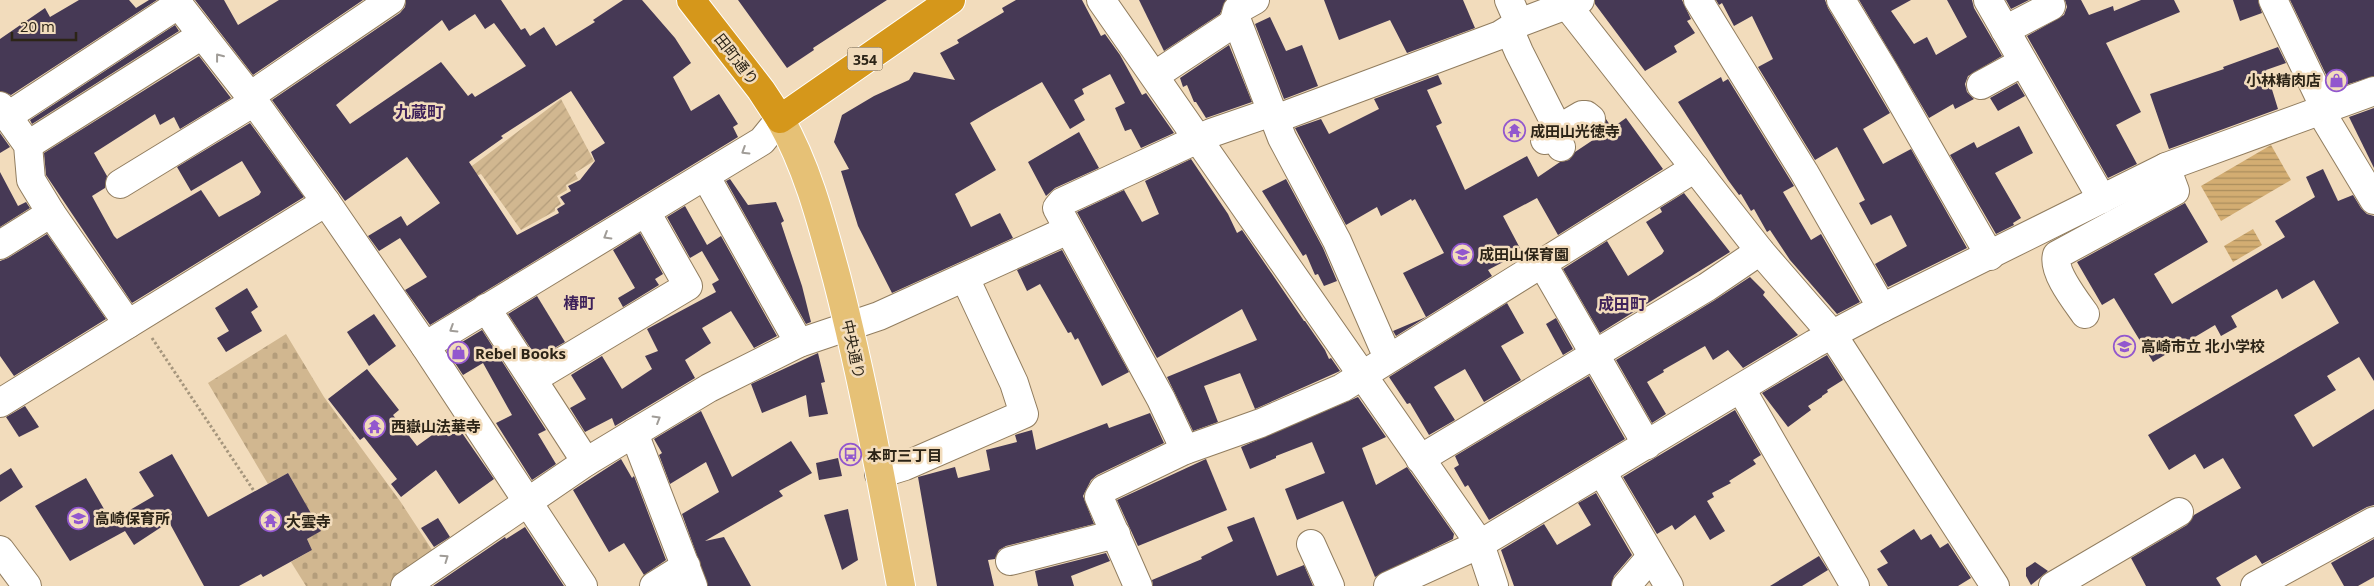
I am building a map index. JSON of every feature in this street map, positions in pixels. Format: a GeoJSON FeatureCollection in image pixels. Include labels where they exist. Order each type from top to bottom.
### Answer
{"type":"FeatureCollection","features":[{"type":"Feature","properties":{"kind":"highway","name":"田町通り"},"geometry":{"type":"LineString","coordinates":[[691,0],[761,90],[780,119]]}},
{"type":"Feature","properties":{"kind":"highway","name":"354"},"geometry":{"type":"LineString","coordinates":[[780,119],[951,0]]}},
{"type":"Feature","properties":{"kind":"main road","name":"中央通り"},"geometry":{"type":"LineString","coordinates":[[780,119],[796,150],[810,186],[850,326],[901,586]]}},
{"type":"Feature","properties":{"kind":"street"},"geometry":{"type":"LineString","coordinates":[[120,184],[252,99],[391,0]]}},
{"type":"Feature","properties":{"kind":"street"},"geometry":{"type":"LineString","coordinates":[[1101,0],[1480,544],[1494,586]]}},
{"type":"Feature","properties":{"kind":"street"},"geometry":{"type":"LineString","coordinates":[[1255,0],[1237,10],[1235,17],[1282,138],[1340,248],[1388,358]]}},
{"type":"Feature","properties":{"kind":"street"},"geometry":{"type":"LineString","coordinates":[[1698,0],[1799,164],[1882,308]]}},
{"type":"Feature","properties":{"kind":"street"},"geometry":{"type":"LineString","coordinates":[[1841,0],[1990,256]]}},
{"type":"Feature","properties":{"kind":"street"},"geometry":{"type":"LineString","coordinates":[[1988,0],[2102,199]]}},
{"type":"Feature","properties":{"kind":"street"},"geometry":{"type":"LineString","coordinates":[[2273,0],[2320,98],[2322,110],[2374,200]]}},
{"type":"Feature","properties":{"kind":"street"},"geometry":{"type":"LineString","coordinates":[[135,320],[51,213],[31,180],[28,145],[4,111],[177,2],[252,99],[326,202],[426,346],[583,586]]}},
{"type":"Feature","properties":{"kind":"street"},"geometry":{"type":"LineString","coordinates":[[1272,112],[1278,118],[1513,18],[1570,2],[1760,251],[1832,334],[1995,586]]}},
{"type":"Feature","properties":{"kind":"street"},"geometry":{"type":"LineString","coordinates":[[2005,30],[2051,6]]}},
{"type":"Feature","properties":{"kind":"street"},"geometry":{"type":"LineString","coordinates":[[1513,18],[1518,52],[1558,146],[1582,115],[1586,115],[1591,120]]}},
{"type":"Feature","properties":{"kind":"street"},"geometry":{"type":"LineString","coordinates":[[1166,68],[1237,21]]}},
{"type":"Feature","properties":{"kind":"street"},"geometry":{"type":"LineString","coordinates":[[28,145],[202,35]]}},
{"type":"Feature","properties":{"kind":"street"},"geometry":{"type":"LineString","coordinates":[[1981,85],[2023,62]]}},
{"type":"Feature","properties":{"kind":"street"},"geometry":{"type":"LineString","coordinates":[[1388,586],[1480,544],[1832,334],[1882,308],[2166,167],[2237,139],[2374,91]]}},
{"type":"Feature","properties":{"kind":"street"},"geometry":{"type":"LineString","coordinates":[[1185,450],[1162,399],[1057,208],[1062,202],[1198,139],[1272,112]]}},
{"type":"Feature","properties":{"kind":"street"},"geometry":{"type":"LineString","coordinates":[[426,346],[486,308],[706,177],[766,138],[780,119]]}},
{"type":"Feature","properties":{"kind":"street"},"geometry":{"type":"LineString","coordinates":[[2084,314],[2059,272],[2055,262],[2057,255],[2175,191],[2166,167]]}},
{"type":"Feature","properties":{"kind":"street"},"geometry":{"type":"LineString","coordinates":[[1138,586],[1098,497],[1104,489],[1185,450],[1270,419],[1342,388],[1695,168]]}},
{"type":"Feature","properties":{"kind":"street"},"geometry":{"type":"LineString","coordinates":[[706,177],[799,343]]}},
{"type":"Feature","properties":{"kind":"street"},"geometry":{"type":"LineString","coordinates":[[0,404],[326,202]]}},
{"type":"Feature","properties":{"kind":"street"},"geometry":{"type":"LineString","coordinates":[[533,379],[688,286],[646,212]]}},
{"type":"Feature","properties":{"kind":"street"},"geometry":{"type":"LineString","coordinates":[[0,246],[51,213]]}},
{"type":"Feature","properties":{"kind":"street"},"geometry":{"type":"LineString","coordinates":[[2042,229],[2057,255]]}},
{"type":"Feature","properties":{"kind":"street"},"geometry":{"type":"LineString","coordinates":[[405,586],[586,462],[709,388],[799,343],[850,326],[965,278],[1068,230]]}},
{"type":"Feature","properties":{"kind":"street"},"geometry":{"type":"LineString","coordinates":[[1420,459],[1707,288],[1760,251]]}},
{"type":"Feature","properties":{"kind":"street"},"geometry":{"type":"LineString","coordinates":[[1542,263],[1647,445]]}},
{"type":"Feature","properties":{"kind":"street"},"geometry":{"type":"LineString","coordinates":[[879,474],[905,466],[1024,414],[1014,382],[965,278]]}},
{"type":"Feature","properties":{"kind":"street"},"geometry":{"type":"LineString","coordinates":[[486,308],[586,462]]}},
{"type":"Feature","properties":{"kind":"street"},"geometry":{"type":"LineString","coordinates":[[1741,389],[1855,586]]}},
{"type":"Feature","properties":{"kind":"street"},"geometry":{"type":"LineString","coordinates":[[634,433],[689,576],[654,586]]}},
{"type":"Feature","properties":{"kind":"street"},"geometry":{"type":"LineString","coordinates":[[1602,472],[1669,586]]}},
{"type":"Feature","properties":{"kind":"street"},"geometry":{"type":"LineString","coordinates":[[2053,586],[2179,512]]}},
{"type":"Feature","properties":{"kind":"street"},"geometry":{"type":"LineString","coordinates":[[2255,586],[2374,521]]}},
{"type":"Feature","properties":{"kind":"street"},"geometry":{"type":"LineString","coordinates":[[1010,561],[1116,534]]}},
{"type":"Feature","properties":{"kind":"street"},"geometry":{"type":"LineString","coordinates":[[1311,544],[1330,586]]}},
{"type":"Feature","properties":{"kind":"street"},"geometry":{"type":"LineString","coordinates":[[0,550],[27,586]]}},
{"type":"Feature","properties":{"kind":"street"},"geometry":{"type":"LineString","coordinates":[[1626,586],[1651,557]]}},
{"type":"Feature","properties":{"kind":"path"},"geometry":{"type":"LineString","coordinates":[[135,320],[142,324],[254,491]]}},
{"type":"Feature","properties":{"kind":"green space"},"geometry":{"type":"Polygon","coordinates":[[[561,99],[594,161],[575,173],[578,179],[566,185],[567,190],[557,196],[561,204],[555,208],[555,211],[521,230],[481,174],[469,179],[464,172],[561,99]]]}},
{"type":"Feature","properties":{"kind":"green space"},"geometry":{"type":"Polygon","coordinates":[[[286,334],[324,397],[400,501],[436,556],[393,586],[306,586],[291,562],[312,550],[307,539],[320,531],[288,473],[268,484],[208,383],[286,334]]]}},
{"type":"Feature","properties":{"kind":"shaded area"},"geometry":{"type":"Polygon","coordinates":[[[2271,145],[2291,180],[2221,221],[2201,186],[2271,145]]]}},
{"type":"Feature","properties":{"kind":"shaded area"},"geometry":{"type":"Polygon","coordinates":[[[2253,229],[2262,245],[2233,262],[2224,246],[2253,229]]]}},
{"type":"Feature","properties":{"kind":"building"},"geometry":{"type":"Polygon","coordinates":[[[79,0],[129,0],[136,8],[149,0],[157,0],[11,95],[0,91],[0,39],[45,8],[50,17],[79,0]]]}},
{"type":"Feature","properties":{"kind":"building"},"geometry":{"type":"Polygon","coordinates":[[[195,0],[224,0],[238,25],[279,0],[363,0],[253,75],[195,0]]]}},
{"type":"Feature","properties":{"kind":"building"},"geometry":{"type":"Polygon","coordinates":[[[406,0],[501,0],[521,30],[525,28],[530,36],[544,27],[556,46],[595,22],[593,20],[623,0],[642,0],[675,38],[691,63],[673,77],[691,111],[719,94],[738,124],[733,127],[738,137],[430,325],[405,290],[427,277],[400,238],[379,251],[368,236],[401,216],[407,226],[440,203],[407,157],[345,201],[272,100],[400,13],[405,7],[406,0]],[[475,14],[449,31],[442,20],[336,105],[350,124],[441,62],[468,96],[472,93],[475,97],[526,66],[494,23],[485,29],[475,14]],[[571,91],[501,136],[503,138],[469,162],[517,235],[559,213],[557,209],[565,204],[560,197],[571,191],[568,186],[580,180],[595,161],[591,152],[605,143],[571,91]]]}},
{"type":"Feature","properties":{"kind":"building"},"geometry":{"type":"Polygon","coordinates":[[[738,0],[887,0],[813,48],[814,50],[787,68],[738,0]]]}},
{"type":"Feature","properties":{"kind":"building"},"geometry":{"type":"Polygon","coordinates":[[[1016,0],[1082,0],[1101,36],[1105,34],[1120,55],[1142,95],[1146,93],[1174,133],[1141,148],[1131,129],[1125,131],[1115,108],[1125,103],[1110,74],[1082,89],[1084,94],[1074,100],[1085,120],[1070,129],[1042,82],[992,110],[970,123],[996,170],[955,194],[971,227],[1000,213],[1013,238],[892,293],[858,226],[841,171],[849,169],[834,142],[842,115],[874,96],[909,80],[914,72],[955,80],[940,53],[959,43],[957,40],[1004,12],[1002,8],[1016,0]]]}},
{"type":"Feature","properties":{"kind":"building"},"geometry":{"type":"Polygon","coordinates":[[[1139,0],[1226,0],[1220,14],[1164,51],[1139,0]]]}},
{"type":"Feature","properties":{"kind":"building"},"geometry":{"type":"Polygon","coordinates":[[[1324,0],[1463,0],[1475,28],[1407,53],[1390,20],[1339,40],[1324,0]]]}},
{"type":"Feature","properties":{"kind":"building"},"geometry":{"type":"Polygon","coordinates":[[[1595,0],[1682,0],[1691,19],[1687,21],[1695,33],[1674,46],[1677,52],[1645,71],[1595,4],[1595,0]]]}},
{"type":"Feature","properties":{"kind":"building"},"geometry":{"type":"Polygon","coordinates":[[[1716,0],[1825,0],[1890,113],[1863,129],[1883,164],[1911,149],[1967,248],[1888,287],[1875,264],[1907,246],[1891,215],[1871,225],[1859,203],[1865,200],[1837,147],[1815,160],[1758,67],[1773,59],[1752,16],[1734,26],[1722,3],[1719,5],[1716,0]]]}},
{"type":"Feature","properties":{"kind":"building"},"geometry":{"type":"Polygon","coordinates":[[[1859,0],[1911,0],[1891,11],[1914,44],[1927,37],[1936,55],[1967,37],[1947,0],[1972,0],[1974,8],[2002,56],[1968,76],[1965,84],[1967,92],[1974,99],[1955,109],[1953,104],[1929,118],[1859,0]]]}},
{"type":"Feature","properties":{"kind":"building"},"geometry":{"type":"Polygon","coordinates":[[[2006,0],[2029,0],[2011,9],[2006,0]]]}},
{"type":"Feature","properties":{"kind":"building"},"geometry":{"type":"Polygon","coordinates":[[[2065,0],[2081,0],[2089,15],[2113,6],[2114,11],[2141,0],[2174,0],[2180,12],[2106,43],[2141,112],[2116,125],[2137,164],[2108,178],[2027,36],[2064,15],[2067,7],[2065,0]]]}},
{"type":"Feature","properties":{"kind":"building"},"geometry":{"type":"Polygon","coordinates":[[[2233,0],[2258,0],[2262,13],[2240,21],[2233,0]]]}},
{"type":"Feature","properties":{"kind":"building"},"geometry":{"type":"Polygon","coordinates":[[[2290,0],[2374,0],[2374,76],[2333,89],[2290,0]]]}},
{"type":"Feature","properties":{"kind":"building"},"geometry":{"type":"Polygon","coordinates":[[[1270,17],[1286,51],[1302,45],[1318,86],[1284,99],[1255,24],[1270,17]]]}},
{"type":"Feature","properties":{"kind":"building"},"geometry":{"type":"Polygon","coordinates":[[[175,25],[179,31],[32,124],[30,120],[175,25]]]}},
{"type":"Feature","properties":{"kind":"building"},"geometry":{"type":"Polygon","coordinates":[[[1229,45],[1252,102],[1206,118],[1196,102],[1194,102],[1187,85],[1183,87],[1180,78],[1229,45]]]}},
{"type":"Feature","properties":{"kind":"building"},"geometry":{"type":"Polygon","coordinates":[[[2278,47],[2286,63],[2266,70],[2278,109],[2169,149],[2150,94],[2224,69],[2223,67],[2278,47]]]}},
{"type":"Feature","properties":{"kind":"building"},"geometry":{"type":"Polygon","coordinates":[[[199,56],[231,98],[180,129],[174,117],[160,125],[155,114],[94,153],[107,176],[105,188],[92,196],[114,236],[117,239],[201,190],[219,217],[259,195],[261,192],[242,161],[191,191],[177,167],[250,123],[304,197],[132,303],[46,175],[44,153],[199,56]]]}},
{"type":"Feature","properties":{"kind":"building"},"geometry":{"type":"Polygon","coordinates":[[[1438,75],[1442,84],[1427,90],[1442,123],[1436,126],[1465,190],[1527,156],[1538,177],[1560,162],[1569,160],[1575,152],[1593,140],[1589,134],[1596,134],[1603,129],[1606,119],[1612,128],[1626,118],[1663,169],[1558,235],[1537,198],[1503,216],[1522,252],[1488,270],[1492,276],[1396,336],[1393,331],[1426,317],[1403,273],[1444,253],[1415,199],[1412,201],[1411,199],[1381,216],[1377,207],[1346,225],[1295,128],[1321,119],[1329,134],[1379,109],[1374,99],[1438,75]]]}},
{"type":"Feature","properties":{"kind":"building"},"geometry":{"type":"Polygon","coordinates":[[[1721,77],[1723,82],[1728,79],[1794,186],[1783,192],[1811,240],[1821,234],[1860,302],[1837,314],[1790,260],[1770,230],[1767,232],[1754,209],[1751,211],[1741,194],[1739,195],[1678,102],[1721,77]]]}},
{"type":"Feature","properties":{"kind":"building"},"geometry":{"type":"Polygon","coordinates":[[[2017,83],[2025,96],[1998,111],[1990,98],[2017,83]]]}},
{"type":"Feature","properties":{"kind":"building"},"geometry":{"type":"Polygon","coordinates":[[[2374,108],[2374,168],[2349,117],[2374,108]]]}},
{"type":"Feature","properties":{"kind":"building"},"geometry":{"type":"Polygon","coordinates":[[[2019,126],[2033,153],[1995,173],[2021,218],[2013,223],[2014,225],[1996,234],[1950,155],[1974,142],[1977,148],[2019,126]]]}},
{"type":"Feature","properties":{"kind":"building"},"geometry":{"type":"Polygon","coordinates":[[[1079,132],[1099,168],[1055,188],[1046,196],[1028,162],[1079,132]]]}},
{"type":"Feature","properties":{"kind":"building"},"geometry":{"type":"Polygon","coordinates":[[[0,133],[10,147],[0,153],[0,133]]]}},
{"type":"Feature","properties":{"kind":"building"},"geometry":{"type":"Polygon","coordinates":[[[1191,159],[1228,214],[1237,233],[1242,230],[1325,350],[1329,359],[1331,358],[1340,371],[1255,409],[1240,373],[1204,386],[1218,422],[1193,431],[1167,377],[1257,340],[1242,309],[1157,358],[1077,212],[1124,190],[1142,222],[1159,214],[1145,181],[1191,159]]]}},
{"type":"Feature","properties":{"kind":"building"},"geometry":{"type":"Polygon","coordinates":[[[2323,169],[2338,201],[2353,195],[2367,214],[2374,216],[2374,381],[2359,357],[2327,376],[2336,390],[2294,415],[2313,447],[2374,409],[2374,505],[2262,564],[2256,555],[2216,578],[2221,586],[2146,586],[2131,558],[2187,525],[2194,515],[2241,488],[2223,458],[2204,469],[2195,454],[2169,470],[2148,435],[2339,323],[2314,280],[2282,299],[2277,289],[2231,316],[2237,327],[2221,336],[2215,325],[2153,362],[2114,298],[2102,305],[2077,262],[2185,203],[2208,242],[2154,274],[2172,304],[2285,237],[2275,221],[2315,197],[2306,177],[2323,169]]]}},
{"type":"Feature","properties":{"kind":"building"},"geometry":{"type":"Polygon","coordinates":[[[0,172],[18,206],[26,202],[30,208],[0,227],[0,172]]]}},
{"type":"Feature","properties":{"kind":"building"},"geometry":{"type":"Polygon","coordinates":[[[730,179],[748,205],[776,202],[784,221],[781,223],[802,286],[811,322],[806,324],[726,181],[730,179]]]}},
{"type":"Feature","properties":{"kind":"building"},"geometry":{"type":"Polygon","coordinates":[[[1286,179],[1323,248],[1337,281],[1324,286],[1318,274],[1315,275],[1306,254],[1303,256],[1262,191],[1286,179]]]}},
{"type":"Feature","properties":{"kind":"building"},"geometry":{"type":"Polygon","coordinates":[[[1684,193],[1730,252],[1600,333],[1563,269],[1607,241],[1628,276],[1662,254],[1664,251],[1646,222],[1662,212],[1660,208],[1684,193]]]}},
{"type":"Feature","properties":{"kind":"building"},"geometry":{"type":"Polygon","coordinates":[[[685,206],[707,245],[721,236],[777,336],[754,348],[731,311],[702,328],[711,343],[685,360],[695,378],[615,426],[612,418],[585,432],[570,408],[586,399],[571,375],[602,356],[622,389],[652,369],[645,356],[658,351],[647,329],[716,292],[712,284],[719,280],[702,251],[690,258],[667,217],[685,206]]]}},
{"type":"Feature","properties":{"kind":"building"},"geometry":{"type":"Polygon","coordinates":[[[640,233],[663,274],[655,279],[659,285],[623,307],[618,298],[635,288],[613,250],[640,233]]]}},
{"type":"Feature","properties":{"kind":"building"},"geometry":{"type":"Polygon","coordinates":[[[47,234],[106,319],[14,376],[0,356],[0,261],[47,234]]]}},
{"type":"Feature","properties":{"kind":"building"},"geometry":{"type":"Polygon","coordinates":[[[1062,250],[1129,372],[1102,386],[1078,338],[1075,340],[1071,332],[1068,333],[1040,284],[1027,291],[1017,270],[1062,250]]]}},
{"type":"Feature","properties":{"kind":"building"},"geometry":{"type":"Polygon","coordinates":[[[1750,277],[1765,292],[1763,295],[1798,335],[1743,368],[1728,350],[1713,360],[1705,346],[1663,370],[1664,372],[1647,382],[1666,414],[1652,423],[1616,360],[1750,277]]]}},
{"type":"Feature","properties":{"kind":"building"},"geometry":{"type":"Polygon","coordinates":[[[247,288],[258,307],[251,312],[262,331],[226,352],[217,338],[229,331],[215,308],[247,288]]]}},
{"type":"Feature","properties":{"kind":"building"},"geometry":{"type":"Polygon","coordinates":[[[537,296],[565,342],[537,358],[508,314],[537,296]]]}},
{"type":"Feature","properties":{"kind":"building"},"geometry":{"type":"Polygon","coordinates":[[[1507,303],[1524,333],[1501,346],[1521,380],[1484,402],[1465,369],[1437,385],[1434,387],[1455,420],[1429,435],[1410,403],[1407,404],[1389,377],[1507,303]]]}},
{"type":"Feature","properties":{"kind":"building"},"geometry":{"type":"Polygon","coordinates":[[[374,314],[396,346],[369,366],[347,332],[374,314]]]}},
{"type":"Feature","properties":{"kind":"building"},"geometry":{"type":"Polygon","coordinates":[[[1556,318],[1573,349],[1563,355],[1546,324],[1556,318]]]}},
{"type":"Feature","properties":{"kind":"building"},"geometry":{"type":"Polygon","coordinates":[[[482,330],[546,430],[538,434],[556,464],[532,480],[496,423],[512,415],[483,363],[463,375],[447,351],[482,330]]]}},
{"type":"Feature","properties":{"kind":"building"},"geometry":{"type":"Polygon","coordinates":[[[818,353],[825,382],[821,383],[828,414],[809,417],[806,395],[762,413],[751,384],[818,353]]]}},
{"type":"Feature","properties":{"kind":"building"},"geometry":{"type":"Polygon","coordinates":[[[1827,355],[1843,380],[1827,390],[1828,392],[1808,406],[1811,410],[1788,427],[1762,393],[1827,355]]]}},
{"type":"Feature","properties":{"kind":"building","name":"西嶽山法華寺"},"geometry":{"type":"Polygon","coordinates":[[[367,369],[399,410],[393,415],[417,446],[453,420],[494,479],[459,504],[436,470],[401,497],[391,484],[397,479],[364,437],[360,440],[328,399],[367,369]]]}},
{"type":"Feature","properties":{"kind":"building"},"geometry":{"type":"Polygon","coordinates":[[[1589,376],[1625,439],[1489,520],[1468,485],[1465,487],[1454,468],[1459,465],[1455,456],[1589,376]]]}},
{"type":"Feature","properties":{"kind":"building"},"geometry":{"type":"Polygon","coordinates":[[[1358,397],[1386,437],[1362,448],[1376,485],[1407,467],[1454,534],[1453,539],[1375,577],[1343,501],[1297,520],[1285,489],[1325,473],[1312,442],[1276,456],[1276,458],[1250,469],[1241,447],[1358,397]]]}},
{"type":"Feature","properties":{"kind":"building"},"geometry":{"type":"Polygon","coordinates":[[[25,406],[39,427],[19,437],[6,417],[25,406]]]}},
{"type":"Feature","properties":{"kind":"building"},"geometry":{"type":"Polygon","coordinates":[[[1735,410],[1761,455],[1753,460],[1756,464],[1729,481],[1731,483],[1712,493],[1714,497],[1707,501],[1725,531],[1710,540],[1695,515],[1675,530],[1672,525],[1657,534],[1623,477],[1735,410]]]}},
{"type":"Feature","properties":{"kind":"building"},"geometry":{"type":"Polygon","coordinates":[[[701,411],[732,477],[791,441],[812,473],[779,491],[783,496],[705,541],[724,537],[751,586],[708,586],[682,514],[719,492],[706,462],[670,484],[659,455],[662,453],[654,439],[701,411]]]}},
{"type":"Feature","properties":{"kind":"building"},"geometry":{"type":"Polygon","coordinates":[[[1150,413],[1164,443],[1097,475],[1091,480],[1083,496],[1094,524],[1006,546],[999,550],[995,559],[988,560],[994,586],[937,586],[918,477],[955,467],[958,478],[990,470],[986,450],[1017,442],[1015,435],[1032,430],[1036,450],[1107,423],[1109,428],[1150,413]]]}},
{"type":"Feature","properties":{"kind":"building"},"geometry":{"type":"Polygon","coordinates":[[[172,454],[208,517],[288,473],[321,531],[307,539],[312,550],[263,577],[261,574],[239,586],[204,586],[169,522],[134,545],[125,531],[70,561],[35,506],[86,478],[111,521],[154,496],[139,472],[172,454]]]}},
{"type":"Feature","properties":{"kind":"building"},"geometry":{"type":"Polygon","coordinates":[[[838,458],[842,476],[819,480],[816,463],[838,458]]]}},
{"type":"Feature","properties":{"kind":"building"},"geometry":{"type":"Polygon","coordinates":[[[621,459],[632,478],[634,476],[666,560],[644,575],[624,543],[609,552],[573,490],[621,459]]]}},
{"type":"Feature","properties":{"kind":"building"},"geometry":{"type":"Polygon","coordinates":[[[1206,459],[1227,510],[1138,546],[1117,500],[1206,459]]]}},
{"type":"Feature","properties":{"kind":"building"},"geometry":{"type":"Polygon","coordinates":[[[11,468],[23,487],[0,502],[0,475],[11,468]]]}},
{"type":"Feature","properties":{"kind":"building"},"geometry":{"type":"Polygon","coordinates":[[[1596,493],[1632,555],[1614,576],[1611,586],[1514,586],[1501,550],[1544,524],[1557,545],[1591,525],[1578,503],[1596,493]]]}},
{"type":"Feature","properties":{"kind":"building"},"geometry":{"type":"Polygon","coordinates":[[[848,509],[858,560],[842,570],[824,515],[848,509]]]}},
{"type":"Feature","properties":{"kind":"building"},"geometry":{"type":"Polygon","coordinates":[[[1254,517],[1277,576],[1304,565],[1313,586],[1153,586],[1152,580],[1202,559],[1201,557],[1233,541],[1227,527],[1254,517]]]}},
{"type":"Feature","properties":{"kind":"building"},"geometry":{"type":"Polygon","coordinates":[[[438,518],[450,537],[434,547],[421,528],[438,518]]]}},
{"type":"Feature","properties":{"kind":"building"},"geometry":{"type":"Polygon","coordinates":[[[525,527],[564,586],[433,586],[505,537],[506,539],[525,527]]]}},
{"type":"Feature","properties":{"kind":"building"},"geometry":{"type":"Polygon","coordinates":[[[1914,529],[1921,540],[1931,534],[1940,548],[1948,543],[1971,578],[1958,586],[1888,586],[1877,569],[1888,563],[1880,551],[1914,529]]]}},
{"type":"Feature","properties":{"kind":"building"},"geometry":{"type":"Polygon","coordinates":[[[2374,539],[2374,577],[2358,586],[2344,586],[2331,563],[2374,539]]]}},
{"type":"Feature","properties":{"kind":"building"},"geometry":{"type":"Polygon","coordinates":[[[1106,553],[1110,561],[1071,576],[1074,586],[1038,586],[1035,571],[1106,553]]]}},
{"type":"Feature","properties":{"kind":"building"},"geometry":{"type":"Polygon","coordinates":[[[1819,556],[1828,570],[1802,586],[1770,586],[1819,556]]]}},
{"type":"Feature","properties":{"kind":"building"},"geometry":{"type":"Polygon","coordinates":[[[2035,562],[2048,571],[2031,585],[2026,576],[2026,568],[2035,562]]]}},
{"type":"Feature","properties":{"kind":"place","name":"小林精肉店"},"geometry":{"type":"Point","coordinates":[2337,80]}},
{"type":"Feature","properties":{"kind":"place","name":"成田山光徳寺"},"geometry":{"type":"Point","coordinates":[1514,131]}},
{"type":"Feature","properties":{"kind":"place","name":"成田山保育園"},"geometry":{"type":"Point","coordinates":[1463,254]}},
{"type":"Feature","properties":{"kind":"place","name":"高崎市立 北小学校"},"geometry":{"type":"Point","coordinates":[2125,346]}},
{"type":"Feature","properties":{"kind":"place","name":"Rebel Books"},"geometry":{"type":"Point","coordinates":[459,353]}},
{"type":"Feature","properties":{"kind":"place","name":"西嶽山法華寺"},"geometry":{"type":"Point","coordinates":[375,426]}},
{"type":"Feature","properties":{"kind":"place","name":"本町三丁目"},"geometry":{"type":"Point","coordinates":[851,455]}},
{"type":"Feature","properties":{"kind":"place","name":"高崎保育所"},"geometry":{"type":"Point","coordinates":[79,518]}},
{"type":"Feature","properties":{"kind":"place","name":"大雲寺"},"geometry":{"type":"Point","coordinates":[270,521]}},
{"type":"Feature","properties":{"kind":"district","name":"九蔵町"},"geometry":{"type":"Point","coordinates":[419,112]}},
{"type":"Feature","properties":{"kind":"district","name":"椿町"},"geometry":{"type":"Point","coordinates":[579,303]}},
{"type":"Feature","properties":{"kind":"district","name":"成田町"},"geometry":{"type":"Point","coordinates":[1622,304]}}]}
